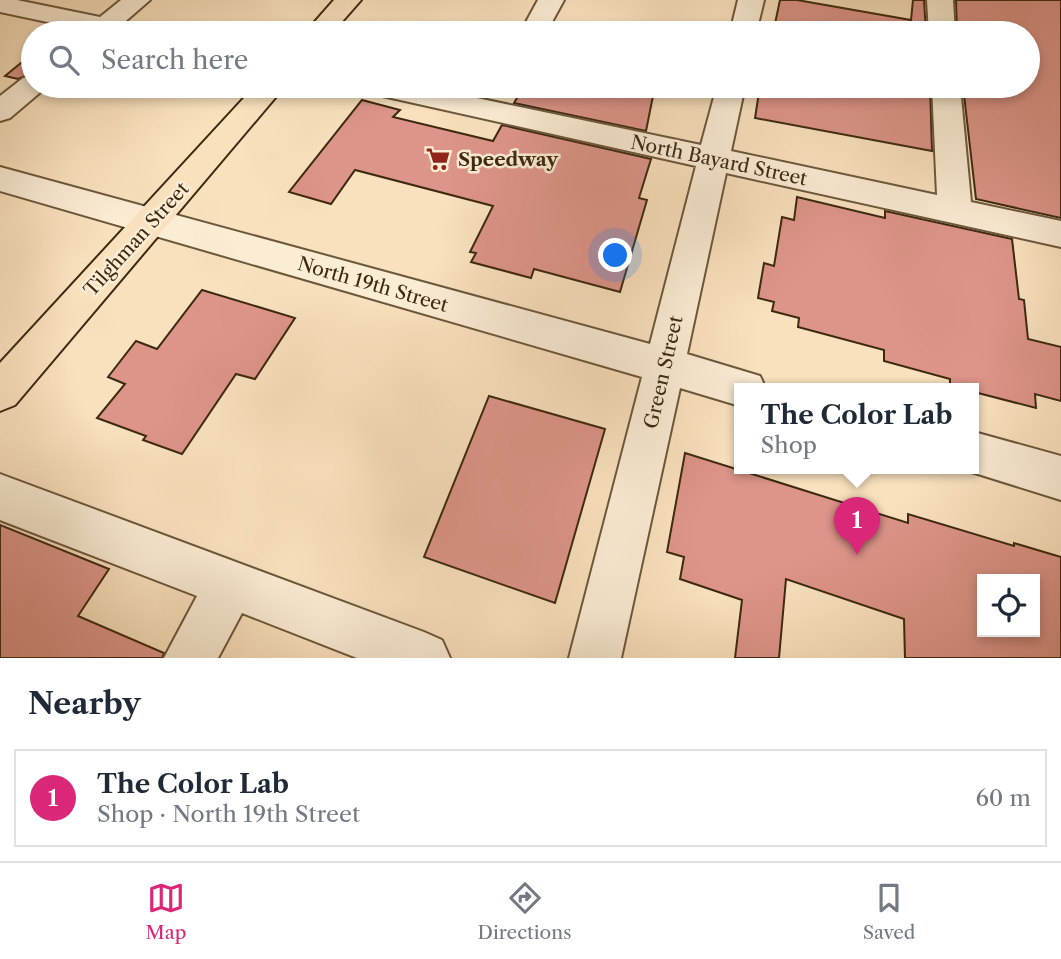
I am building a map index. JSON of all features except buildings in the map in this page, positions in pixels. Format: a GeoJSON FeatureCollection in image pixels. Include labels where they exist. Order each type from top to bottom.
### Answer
{"type":"FeatureCollection","features":[{"type":"Feature","properties":{"kind":"main road"},"geometry":{"type":"LineString","coordinates":[[329,21],[348,0]]}},
{"type":"Feature","properties":{"kind":"main road","name":"Tilghman Street"},"geometry":{"type":"LineString","coordinates":[[0,392],[260,98]]}},
{"type":"Feature","properties":{"kind":"street"},"geometry":{"type":"LineString","coordinates":[[111,21],[137,0]]}},
{"type":"Feature","properties":{"kind":"street"},"geometry":{"type":"LineString","coordinates":[[540,21],[551,0]]}},
{"type":"Feature","properties":{"kind":"street"},"geometry":{"type":"LineString","coordinates":[[746,21],[751,0]]}},
{"type":"Feature","properties":{"kind":"street"},"geometry":{"type":"LineString","coordinates":[[940,0],[941,21]]}},
{"type":"Feature","properties":{"kind":"street"},"geometry":{"type":"LineString","coordinates":[[0,4],[65,21]]}},
{"type":"Feature","properties":{"kind":"street"},"geometry":{"type":"LineString","coordinates":[[0,111],[21,94]]}},
{"type":"Feature","properties":{"kind":"street","name":"North Bayard Street"},"geometry":{"type":"LineString","coordinates":[[497,98],[714,158],[1061,234]]}},
{"type":"Feature","properties":{"kind":"street","name":"Green Street"},"geometry":{"type":"LineString","coordinates":[[595,658],[728,98]]}},
{"type":"Feature","properties":{"kind":"street"},"geometry":{"type":"LineString","coordinates":[[947,98],[955,211]]}},
{"type":"Feature","properties":{"kind":"street","name":"North 19th Street"},"geometry":{"type":"LineString","coordinates":[[0,179],[734,386]]}},
{"type":"Feature","properties":{"kind":"street"},"geometry":{"type":"LineString","coordinates":[[979,454],[1061,478]]}},
{"type":"Feature","properties":{"kind":"street"},"geometry":{"type":"LineString","coordinates":[[0,497],[424,658]]}},
{"type":"Feature","properties":{"kind":"street"},"geometry":{"type":"LineString","coordinates":[[190,658],[231,584]]}},
{"type":"Feature","properties":{"kind":"place","name":"Speedway"},"geometry":{"type":"Point","coordinates":[438,159]}},
{"type":"Feature","properties":{"kind":"place","name":"The Color Lab"},"geometry":{"type":"Point","coordinates":[857,555]}}]}
